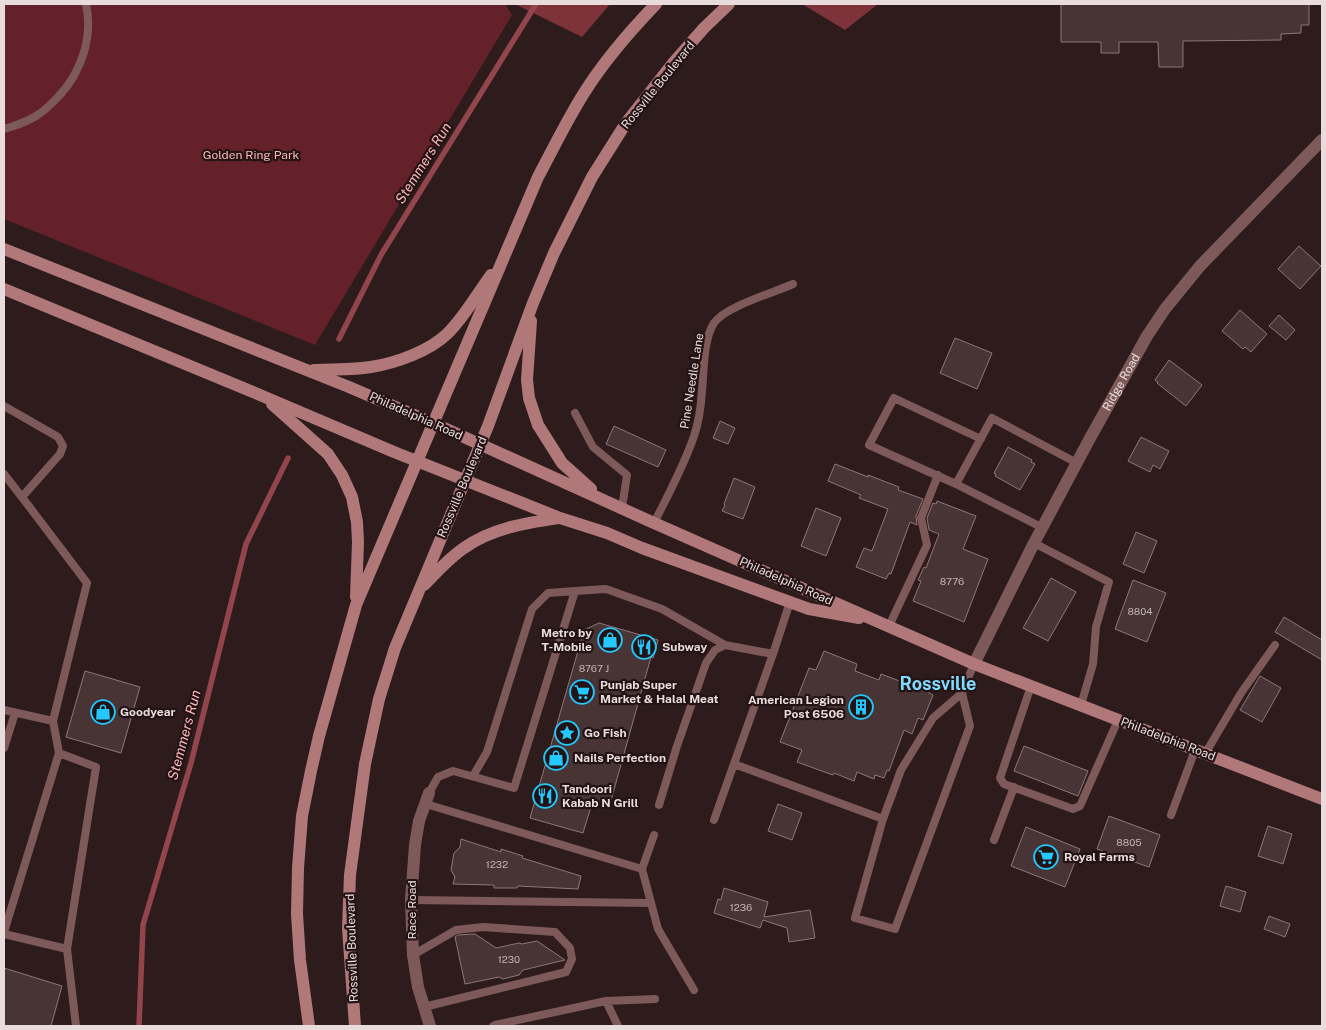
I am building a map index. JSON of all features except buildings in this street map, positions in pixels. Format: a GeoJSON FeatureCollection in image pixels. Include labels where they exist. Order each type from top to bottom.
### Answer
{"type":"FeatureCollection","features":[{"type":"Feature","properties":{"kind":"main road"},"geometry":{"type":"LineString","coordinates":[[309,1026],[300,960],[297,914],[302,816],[319,736],[356,606],[538,177],[566,122],[585,91],[605,63],[656,4]]}},
{"type":"Feature","properties":{"kind":"main road","name":"Rossville Boulevard"},"geometry":{"type":"LineString","coordinates":[[355,1026],[348,928],[350,875],[364,764],[379,698],[395,648],[480,444],[533,302],[554,253],[592,177],[626,122],[686,48],[729,4]]}},
{"type":"Feature","properties":{"kind":"main road","name":"Philadelphia Road"},"geometry":{"type":"LineString","coordinates":[[4,249],[308,370],[433,423],[974,664],[1322,799]]}},
{"type":"Feature","properties":{"kind":"main road"},"geometry":{"type":"LineString","coordinates":[[308,370],[370,367],[410,356],[430,346],[446,335],[454,326],[506,254]]}},
{"type":"Feature","properties":{"kind":"main road","name":"Philadelphia Road"},"geometry":{"type":"LineString","coordinates":[[4,290],[260,394],[310,417],[417,461],[560,518],[607,533],[642,548],[790,602],[817,610],[877,621]]}},
{"type":"Feature","properties":{"kind":"main road"},"geometry":{"type":"LineString","coordinates":[[533,302],[527,380],[529,398],[538,425],[562,463],[607,502]]}},
{"type":"Feature","properties":{"kind":"main road"},"geometry":{"type":"LineString","coordinates":[[260,394],[328,454],[342,475],[352,497],[357,522],[358,542],[356,606]]}},
{"type":"Feature","properties":{"kind":"main road"},"geometry":{"type":"LineString","coordinates":[[421,588],[456,554],[480,538],[501,529],[560,518]]}},
{"type":"Feature","properties":{"kind":"street","name":"Ridge Road"},"geometry":{"type":"LineString","coordinates":[[974,664],[1034,544],[1147,336],[1165,309],[1200,266],[1322,140]]}},
{"type":"Feature","properties":{"kind":"street","name":"Race Road"},"geometry":{"type":"LineString","coordinates":[[427,799],[419,821],[415,845],[411,900],[413,955],[418,987],[430,1026]]}},
{"type":"Feature","properties":{"kind":"lane"},"geometry":{"type":"LineString","coordinates":[[4,129],[38,116],[65,89],[76,74],[88,34],[86,4]]}},
{"type":"Feature","properties":{"kind":"lane","name":"Pine Needle Lane"},"geometry":{"type":"LineString","coordinates":[[654,523],[694,436],[700,410],[706,349],[709,334],[715,323],[733,308],[793,284]]}},
{"type":"Feature","properties":{"kind":"lane"},"geometry":{"type":"LineString","coordinates":[[980,439],[894,398],[869,444],[956,484],[1043,528]]}},
{"type":"Feature","properties":{"kind":"lane"},"geometry":{"type":"LineString","coordinates":[[4,406],[58,437],[63,446],[60,454],[22,497]]}},
{"type":"Feature","properties":{"kind":"lane"},"geometry":{"type":"LineString","coordinates":[[575,413],[593,447],[627,475],[622,508]]}},
{"type":"Feature","properties":{"kind":"lane"},"geometry":{"type":"LineString","coordinates":[[956,484],[992,418],[1077,463]]}},
{"type":"Feature","properties":{"kind":"lane"},"geometry":{"type":"LineString","coordinates":[[4,474],[87,583],[52,721],[59,753],[4,933],[67,949]]}},
{"type":"Feature","properties":{"kind":"lane"},"geometry":{"type":"LineString","coordinates":[[889,626],[927,545],[922,518],[938,476]]}},
{"type":"Feature","properties":{"kind":"lane"},"geometry":{"type":"LineString","coordinates":[[1034,544],[1109,582],[1096,627],[1093,664],[1081,705]]}},
{"type":"Feature","properties":{"kind":"lane"},"geometry":{"type":"LineString","coordinates":[[473,776],[487,752],[532,609],[548,593],[606,588],[662,609],[725,645],[773,654]]}},
{"type":"Feature","properties":{"kind":"lane"},"geometry":{"type":"LineString","coordinates":[[575,591],[514,788],[454,771],[438,777],[427,799],[642,869]]}},
{"type":"Feature","properties":{"kind":"lane"},"geometry":{"type":"LineString","coordinates":[[714,820],[790,602]]}},
{"type":"Feature","properties":{"kind":"lane"},"geometry":{"type":"LineString","coordinates":[[1171,815],[1200,752],[1275,644]]}},
{"type":"Feature","properties":{"kind":"lane"},"geometry":{"type":"LineString","coordinates":[[659,805],[706,663],[715,650],[725,645]]}},
{"type":"Feature","properties":{"kind":"lane"},"geometry":{"type":"LineString","coordinates":[[962,693],[970,726],[895,929],[855,918],[883,819],[901,770],[933,718],[962,693],[974,664]]}},
{"type":"Feature","properties":{"kind":"lane"},"geometry":{"type":"LineString","coordinates":[[1031,686],[1000,778],[1004,784],[1073,809],[1080,806],[1118,720]]}},
{"type":"Feature","properties":{"kind":"lane"},"geometry":{"type":"LineString","coordinates":[[4,710],[52,721]]}},
{"type":"Feature","properties":{"kind":"lane"},"geometry":{"type":"LineString","coordinates":[[4,748],[15,713]]}},
{"type":"Feature","properties":{"kind":"lane"},"geometry":{"type":"LineString","coordinates":[[59,753],[96,767],[67,949],[76,1026]]}},
{"type":"Feature","properties":{"kind":"lane"},"geometry":{"type":"LineString","coordinates":[[734,764],[883,819]]}},
{"type":"Feature","properties":{"kind":"lane"},"geometry":{"type":"LineString","coordinates":[[994,840],[1014,787]]}},
{"type":"Feature","properties":{"kind":"lane"},"geometry":{"type":"LineString","coordinates":[[654,835],[642,869],[658,929],[694,990]]}},
{"type":"Feature","properties":{"kind":"lane"},"geometry":{"type":"LineString","coordinates":[[411,900],[651,903]]}},
{"type":"Feature","properties":{"kind":"lane"},"geometry":{"type":"LineString","coordinates":[[413,955],[456,930],[483,927],[555,932],[570,948],[572,959],[566,972],[424,1007]]}},
{"type":"Feature","properties":{"kind":"lane"},"geometry":{"type":"LineString","coordinates":[[493,1026],[606,1001],[655,999]]}},
{"type":"Feature","properties":{"kind":"lane"},"geometry":{"type":"LineString","coordinates":[[606,1001],[618,1026]]}},
{"type":"Feature","properties":{"kind":"green space","name":"Golden Ring Park"},"geometry":{"type":"Polygon","coordinates":[[[4,4],[505,4],[512,15],[315,345],[4,219],[4,4]]]}},
{"type":"Feature","properties":{"kind":"shaded area"},"geometry":{"type":"Polygon","coordinates":[[[515,4],[610,4],[582,37],[515,4]]]}},
{"type":"Feature","properties":{"kind":"shaded area"},"geometry":{"type":"Polygon","coordinates":[[[802,4],[878,4],[845,30],[802,4]]]}},
{"type":"Feature","properties":{"kind":"waterway","name":"Stemmers Run"},"geometry":{"type":"LineString","coordinates":[[339,339],[381,255],[536,4]]}},
{"type":"Feature","properties":{"kind":"waterway","name":"Stemmers Run"},"geometry":{"type":"LineString","coordinates":[[139,1026],[143,925],[191,763],[246,544],[288,458]]}},
{"type":"Feature","properties":{"kind":"place","name":"Metro by T-Mobile"},"geometry":{"type":"Point","coordinates":[610,640]}},
{"type":"Feature","properties":{"kind":"place","name":"Subway"},"geometry":{"type":"Point","coordinates":[644,647]}},
{"type":"Feature","properties":{"kind":"place","name":"Punjab Super Market & Halal Meat"},"geometry":{"type":"Point","coordinates":[582,692]}},
{"type":"Feature","properties":{"kind":"place","name":"American Legion Post 6506"},"geometry":{"type":"Point","coordinates":[861,707]}},
{"type":"Feature","properties":{"kind":"place","name":"Goodyear"},"geometry":{"type":"Point","coordinates":[103,712]}},
{"type":"Feature","properties":{"kind":"place","name":"Go Fish"},"geometry":{"type":"Point","coordinates":[567,733]}},
{"type":"Feature","properties":{"kind":"place","name":"Nails Perfection"},"geometry":{"type":"Point","coordinates":[556,758]}},
{"type":"Feature","properties":{"kind":"place","name":"Tandoori Kabab N Grill"},"geometry":{"type":"Point","coordinates":[545,796]}},
{"type":"Feature","properties":{"kind":"place","name":"Royal Farms"},"geometry":{"type":"Point","coordinates":[1046,857]}},
{"type":"Feature","properties":{"kind":"district","name":"Rossville"},"geometry":{"type":"Point","coordinates":[938,683]}}]}
